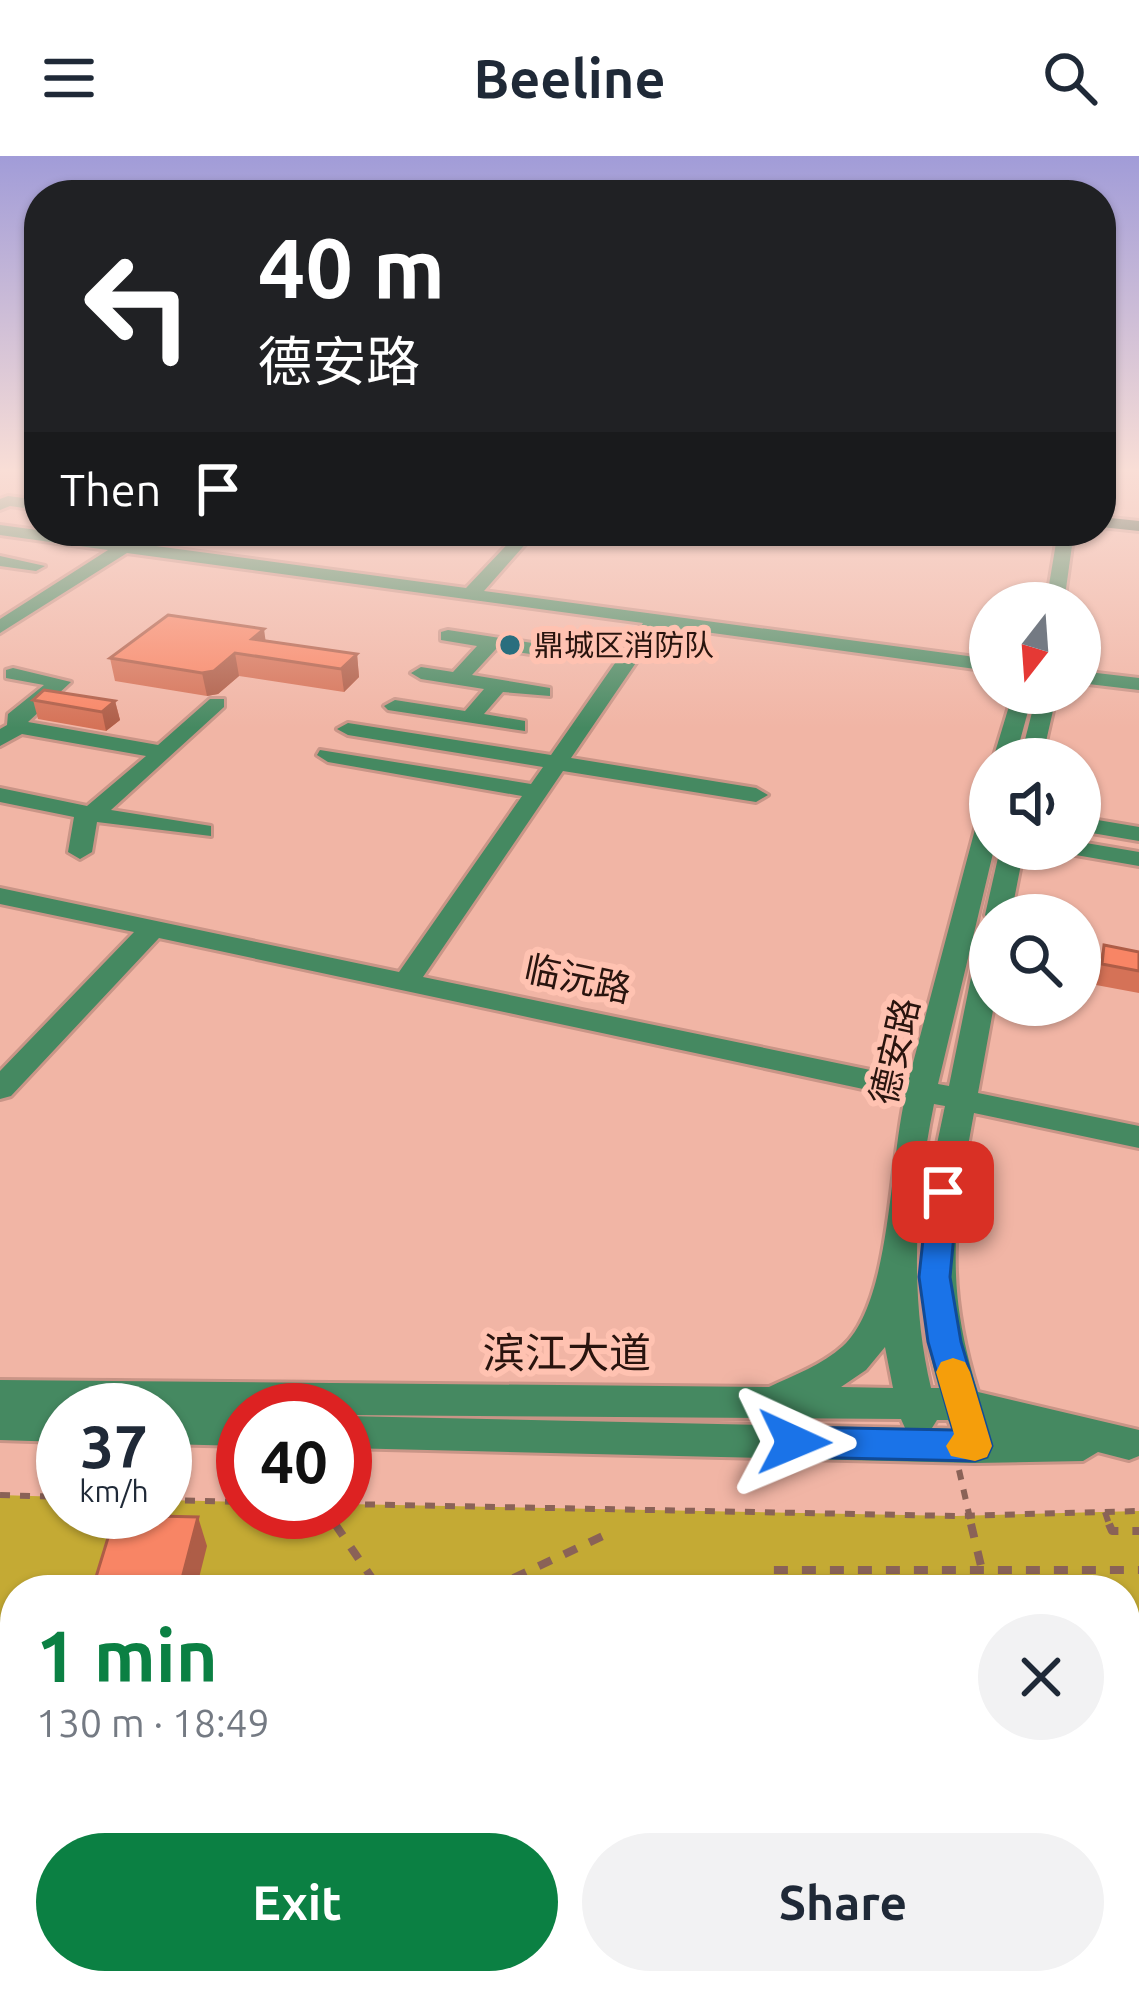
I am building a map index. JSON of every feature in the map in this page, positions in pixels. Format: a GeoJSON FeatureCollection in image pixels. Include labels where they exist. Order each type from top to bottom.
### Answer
{"type":"FeatureCollection","features":[{"type":"Feature","properties":{"kind":"street"},"geometry":{"type":"LineString","coordinates":[[0,627],[112,556]]}},
{"type":"Feature","properties":{"kind":"street"},"geometry":{"type":"LineString","coordinates":[[183,556],[470,594]]}},
{"type":"Feature","properties":{"kind":"street"},"geometry":{"type":"LineString","coordinates":[[470,594],[506,556]]}},
{"type":"Feature","properties":{"kind":"street"},"geometry":{"type":"LineString","coordinates":[[0,558],[36,566]]}},
{"type":"Feature","properties":{"kind":"street"},"geometry":{"type":"LineString","coordinates":[[458,679],[479,625],[470,594]]}},
{"type":"Feature","properties":{"kind":"street"},"geometry":{"type":"LineString","coordinates":[[479,625],[656,619],[969,661]]}},
{"type":"Feature","properties":{"kind":"street"},"geometry":{"type":"LineString","coordinates":[[406,982],[656,619]]}},
{"type":"Feature","properties":{"kind":"street"},"geometry":{"type":"LineString","coordinates":[[479,625],[558,652]]}},
{"type":"Feature","properties":{"kind":"street"},"geometry":{"type":"LineString","coordinates":[[421,673],[543,692]]}},
{"type":"Feature","properties":{"kind":"street"},"geometry":{"type":"LineString","coordinates":[[13,674],[61,682],[16,718],[9,733],[163,752]]}},
{"type":"Feature","properties":{"kind":"street"},"geometry":{"type":"LineString","coordinates":[[1101,679],[1139,684]]}},
{"type":"Feature","properties":{"kind":"street"},"geometry":{"type":"LineString","coordinates":[[470,718],[498,685]]}},
{"type":"Feature","properties":{"kind":"street"},"geometry":{"type":"LineString","coordinates":[[80,852],[83,821],[218,703]]}},
{"type":"Feature","properties":{"kind":"street"},"geometry":{"type":"LineString","coordinates":[[395,706],[517,726]]}},
{"type":"Feature","properties":{"kind":"street"},"geometry":{"type":"LineString","coordinates":[[348,729],[756,795]]}},
{"type":"Feature","properties":{"kind":"street"},"geometry":{"type":"LineString","coordinates":[[328,755],[536,792]]}},
{"type":"Feature","properties":{"kind":"street"},"geometry":{"type":"LineString","coordinates":[[0,795],[202,831]]}},
{"type":"Feature","properties":{"kind":"street"},"geometry":{"type":"LineString","coordinates":[[1101,827],[1139,833]]}},
{"type":"Feature","properties":{"kind":"street"},"geometry":{"type":"LineString","coordinates":[[1101,853],[1139,859]]}},
{"type":"Feature","properties":{"kind":"street","name":"德安路"},"geometry":{"type":"LineString","coordinates":[[952,1446],[914,1403],[904,1361],[896,1261],[905,1180],[977,870]]}},
{"type":"Feature","properties":{"kind":"street","name":"临沅路"},"geometry":{"type":"LineString","coordinates":[[0,896],[1139,1137]]}},
{"type":"Feature","properties":{"kind":"street"},"geometry":{"type":"LineString","coordinates":[[0,1089],[153,928]]}},
{"type":"Feature","properties":{"kind":"street","name":"德安路"},"geometry":{"type":"LineString","coordinates":[[952,1446],[962,1404],[944,1342],[934,1277],[959,1098],[974,1026]]}},
{"type":"Feature","properties":{"kind":"street"},"geometry":{"type":"LineString","coordinates":[[771,1402],[823,1381],[862,1354],[884,1322],[896,1261]]}},
{"type":"Feature","properties":{"kind":"street","name":"滨江大道"},"geometry":{"type":"LineString","coordinates":[[0,1396],[962,1404],[1134,1443]]}},
{"type":"Feature","properties":{"kind":"street"},"geometry":{"type":"LineString","coordinates":[[0,1424],[36,1425]]}},
{"type":"Feature","properties":{"kind":"street","name":"滨江大道"},"geometry":{"type":"LineString","coordinates":[[372,1433],[952,1446],[1134,1443]]}},
{"type":"Feature","properties":{"kind":"path"},"geometry":{"type":"LineString","coordinates":[[952,1446],[982,1570]]}},
{"type":"Feature","properties":{"kind":"path"},"geometry":{"type":"LineString","coordinates":[[0,1495],[36,1496]]}},
{"type":"Feature","properties":{"kind":"path"},"geometry":{"type":"LineString","coordinates":[[372,1505],[956,1516],[1139,1511]]}},
{"type":"Feature","properties":{"kind":"path"},"geometry":{"type":"LineString","coordinates":[[1105,1512],[1112,1531],[1139,1531]]}},
{"type":"Feature","properties":{"kind":"path"},"geometry":{"type":"LineString","coordinates":[[520,1575],[605,1535]]}},
{"type":"Feature","properties":{"kind":"path"},"geometry":{"type":"LineString","coordinates":[[345,1539],[370,1575]]}},
{"type":"Feature","properties":{"kind":"path"},"geometry":{"type":"LineString","coordinates":[[767,1575],[766,1570],[1139,1570]]}},
{"type":"Feature","properties":{"kind":"shaded area"},"geometry":{"type":"Polygon","coordinates":[[[0,1495],[36,1496],[36,1539],[192,1539],[192,1501],[216,1501],[216,1539],[372,1539],[372,1505],[956,1516],[1139,1511],[1139,1575],[0,1575],[0,1495]]]}},
{"type":"Feature","properties":{"kind":"building"},"geometry":{"type":"Polygon","coordinates":[[[168,615],[264,629],[252,639],[357,654],[341,669],[235,653],[214,671],[202,673],[110,658],[168,615]]]}},
{"type":"Feature","properties":{"kind":"building"},"geometry":{"type":"Polygon","coordinates":[[[44,690],[115,701],[102,712],[33,700],[44,690]]]}},
{"type":"Feature","properties":{"kind":"building"},"geometry":{"type":"Polygon","coordinates":[[[1104,945],[1139,952],[1139,971],[1102,964],[1104,945]]]}},
{"type":"Feature","properties":{"kind":"building"},"geometry":{"type":"Polygon","coordinates":[[[192,1517],[198,1517],[183,1575],[97,1575],[108,1539],[192,1539],[192,1517]]]}},
{"type":"Feature","properties":{"kind":"slow traffic"},"geometry":{"type":"LineString","coordinates":[[953,1372],[975,1446],[964,1446]]}},
{"type":"Feature","properties":{"kind":"place","name":"鼎城区消防队"},"geometry":{"type":"Point","coordinates":[510,645]}},
{"type":"Feature","properties":{"kind":"route"},"geometry":{"type":"LineString","coordinates":[[794,1442],[975,1446],[944,1342],[934,1277],[943,1192]]}}]}
